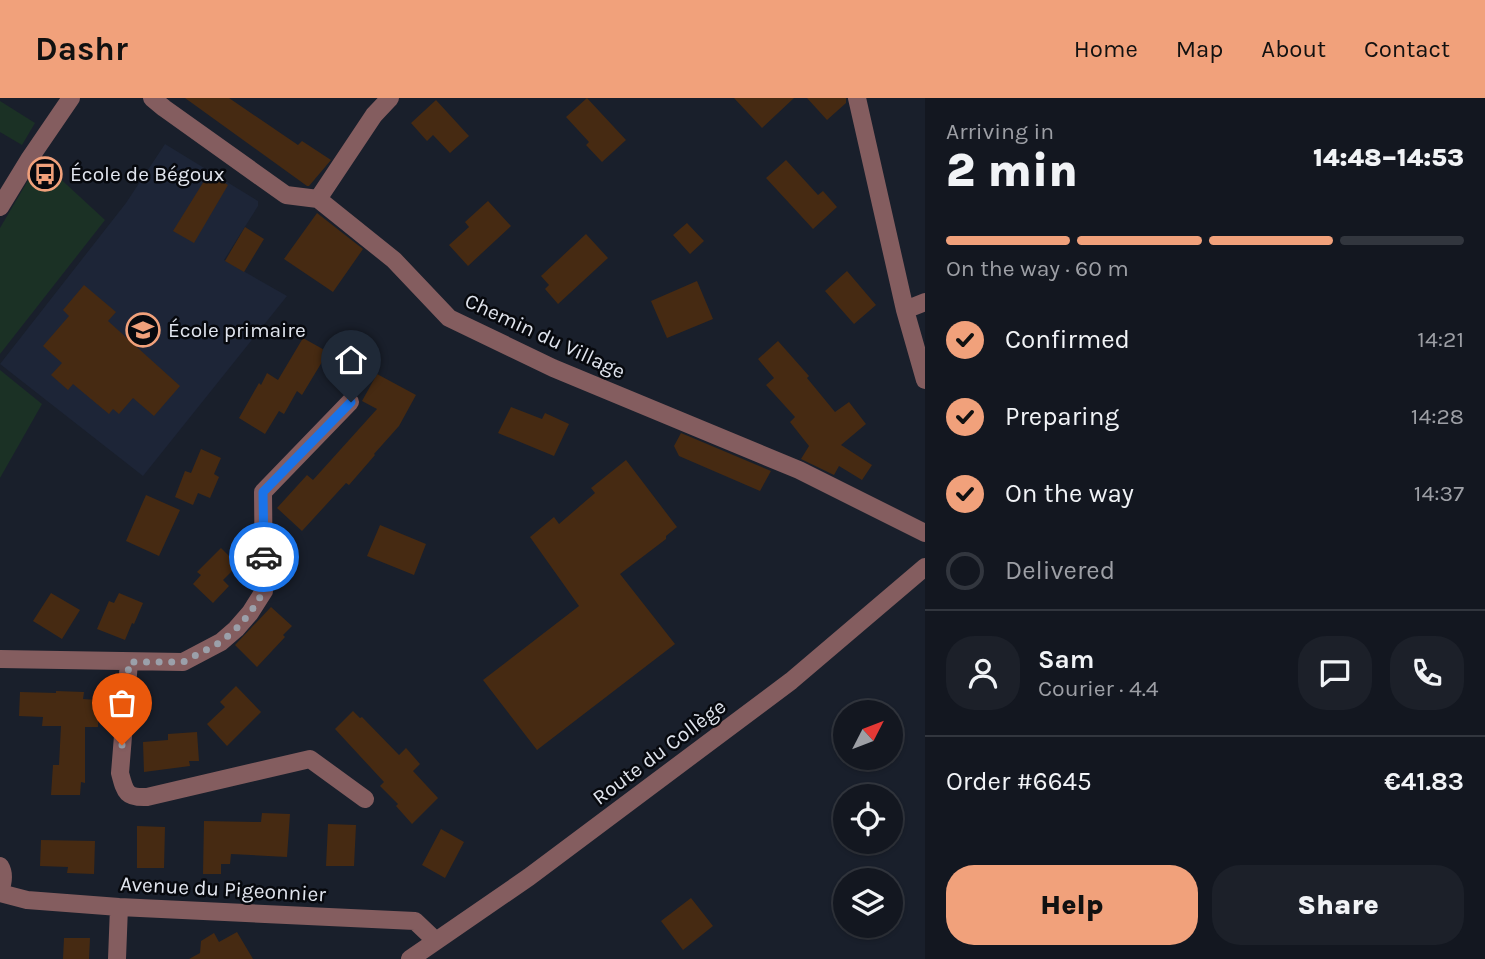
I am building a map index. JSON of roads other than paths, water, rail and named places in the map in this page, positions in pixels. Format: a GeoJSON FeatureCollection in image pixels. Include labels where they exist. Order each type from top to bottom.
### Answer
{"type":"FeatureCollection","features":[{"type":"Feature","properties":{"kind":"street"},"geometry":{"type":"LineString","coordinates":[[0,206],[71,98]]}},
{"type":"Feature","properties":{"kind":"street","name":"Chemin du Village"},"geometry":{"type":"LineString","coordinates":[[152,98],[286,195],[318,199],[394,260],[449,318],[552,368],[799,470],[925,533]]}},
{"type":"Feature","properties":{"kind":"street"},"geometry":{"type":"LineString","coordinates":[[318,199],[374,116],[390,98]]}},
{"type":"Feature","properties":{"kind":"street"},"geometry":{"type":"LineString","coordinates":[[857,98],[905,310],[925,380]]}},
{"type":"Feature","properties":{"kind":"street"},"geometry":{"type":"LineString","coordinates":[[905,310],[925,302]]}},
{"type":"Feature","properties":{"kind":"street"},"geometry":{"type":"LineString","coordinates":[[0,659],[183,662],[221,642],[250,613],[264,591],[263,492],[351,402]]}},
{"type":"Feature","properties":{"kind":"street","name":"Route du Collège"},"geometry":{"type":"LineString","coordinates":[[410,959],[529,877],[791,681],[925,567]]}},
{"type":"Feature","properties":{"kind":"street"},"geometry":{"type":"LineString","coordinates":[[129,662],[120,773],[124,788],[130,795],[148,796],[310,759],[365,799]]}},
{"type":"Feature","properties":{"kind":"street"},"geometry":{"type":"LineString","coordinates":[[0,866],[4,882],[0,892]]}},
{"type":"Feature","properties":{"kind":"street","name":"Avenue du Pigeonnier"},"geometry":{"type":"LineString","coordinates":[[0,892],[27,900],[415,921],[436,941]]}},
{"type":"Feature","properties":{"kind":"street"},"geometry":{"type":"LineString","coordinates":[[117,959],[120,906]]}},
{"type":"Feature","properties":{"kind":"place","name":"École de Bégoux"},"geometry":{"type":"Point","coordinates":[45,174]}},
{"type":"Feature","properties":{"kind":"place","name":"École primaire"},"geometry":{"type":"Point","coordinates":[143,330]}}]}
